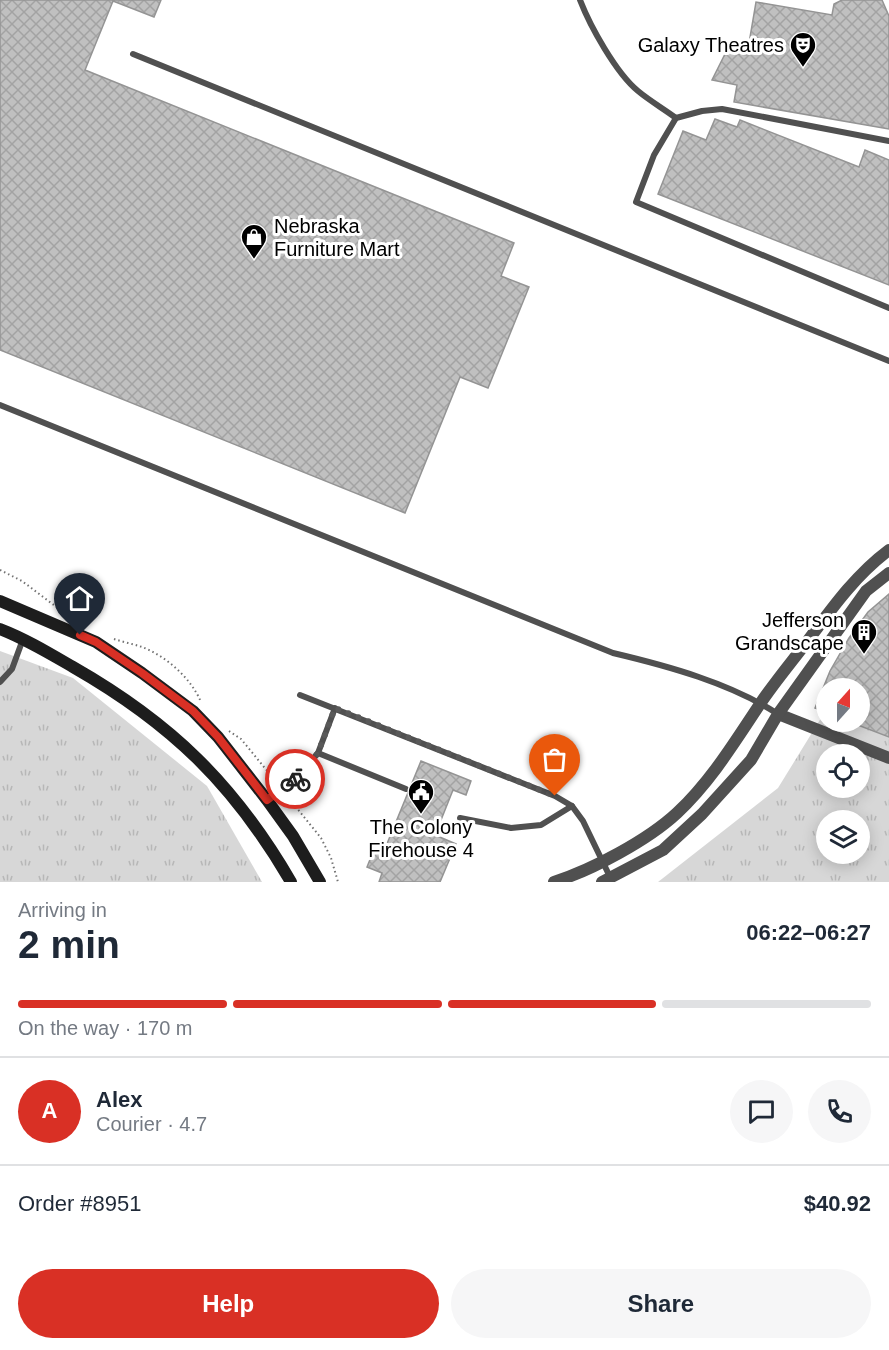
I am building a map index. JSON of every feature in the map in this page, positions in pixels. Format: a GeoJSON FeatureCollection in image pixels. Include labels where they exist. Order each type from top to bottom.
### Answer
{"type":"FeatureCollection","features":[{"type":"Feature","properties":{"kind":"main road"},"geometry":{"type":"LineString","coordinates":[[0,601],[96,642],[193,711],[218,737],[294,836],[320,882]]}},
{"type":"Feature","properties":{"kind":"main road"},"geometry":{"type":"LineString","coordinates":[[0,629],[24,639],[113,690],[176,737],[205,765],[243,808],[291,882]]}},
{"type":"Feature","properties":{"kind":"street"},"geometry":{"type":"LineString","coordinates":[[554,882],[570,877],[634,844],[676,814],[721,764],[761,703],[840,597],[877,559],[889,550]]}},
{"type":"Feature","properties":{"kind":"street"},"geometry":{"type":"LineString","coordinates":[[608,881],[663,850],[702,814],[751,760],[778,714],[866,591],[889,573]]}},
{"type":"Feature","properties":{"kind":"street"},"geometry":{"type":"LineString","coordinates":[[778,714],[889,758]]}},
{"type":"Feature","properties":{"kind":"lane"},"geometry":{"type":"LineString","coordinates":[[580,0],[585,14],[611,58],[636,90],[676,118]]}},
{"type":"Feature","properties":{"kind":"lane"},"geometry":{"type":"LineString","coordinates":[[133,54],[889,361]]}},
{"type":"Feature","properties":{"kind":"lane"},"geometry":{"type":"LineString","coordinates":[[889,141],[722,109],[702,111],[676,118],[654,155],[636,202],[889,308]]}},
{"type":"Feature","properties":{"kind":"lane"},"geometry":{"type":"LineString","coordinates":[[0,405],[603,649],[665,666],[761,703],[778,714]]}},
{"type":"Feature","properties":{"kind":"lane"},"geometry":{"type":"LineString","coordinates":[[0,682],[12,669],[24,639]]}},
{"type":"Feature","properties":{"kind":"lane"},"geometry":{"type":"LineString","coordinates":[[300,694],[555,796],[572,806],[583,821],[602,861],[608,881]]}},
{"type":"Feature","properties":{"kind":"lane"},"geometry":{"type":"LineString","coordinates":[[267,800],[296,779],[318,753],[335,708]]}},
{"type":"Feature","properties":{"kind":"lane"},"geometry":{"type":"LineString","coordinates":[[318,753],[406,789]]}},
{"type":"Feature","properties":{"kind":"lane"},"geometry":{"type":"LineString","coordinates":[[460,818],[511,828],[541,825],[572,806]]}},
{"type":"Feature","properties":{"kind":"green space"},"geometry":{"type":"Polygon","coordinates":[[[889,611],[889,882],[658,882],[778,788],[816,726],[816,732],[870,732],[870,678],[846,678],[889,611]]]}},
{"type":"Feature","properties":{"kind":"green space"},"geometry":{"type":"Polygon","coordinates":[[[0,651],[73,678],[207,786],[262,882],[0,882],[0,651]]]}},
{"type":"Feature","properties":{"kind":"building","name":"Nebraska Furniture Mart"},"geometry":{"type":"Polygon","coordinates":[[[0,0],[161,0],[154,17],[113,1],[85,70],[514,243],[501,276],[529,287],[488,388],[460,377],[405,513],[0,350],[0,0]]]}},
{"type":"Feature","properties":{"kind":"building","name":"Galaxy Theatres"},"geometry":{"type":"Polygon","coordinates":[[[842,0],[882,0],[889,16],[889,129],[734,102],[737,85],[712,80],[726,52],[747,55],[756,2],[832,15],[834,4],[842,0]]]}},
{"type":"Feature","properties":{"kind":"building"},"geometry":{"type":"Polygon","coordinates":[[[715,119],[737,127],[740,120],[859,167],[865,150],[889,160],[889,285],[658,194],[683,131],[706,140],[715,119]]]}},
{"type":"Feature","properties":{"kind":"building","name":"Jefferson Grandscape"},"geometry":{"type":"Polygon","coordinates":[[[889,594],[889,737],[870,730],[870,678],[827,678],[849,638],[868,612],[889,594]]]}},
{"type":"Feature","properties":{"kind":"building","name":"The Colony Firehouse 4"},"geometry":{"type":"Polygon","coordinates":[[[421,761],[471,781],[466,795],[453,790],[435,835],[456,844],[440,882],[379,882],[382,873],[367,867],[375,847],[384,851],[421,761]]]}},
{"type":"Feature","properties":{"kind":"way so far"},"geometry":{"type":"LineString","coordinates":[[295,779],[318,753],[335,708],[555,796]]}},
{"type":"Feature","properties":{"kind":"place","name":"Galaxy Theatres"},"geometry":{"type":"Point","coordinates":[803,68]}},
{"type":"Feature","properties":{"kind":"place","name":"Nebraska Furniture Mart"},"geometry":{"type":"Point","coordinates":[254,260]}},
{"type":"Feature","properties":{"kind":"place","name":"Jefferson Grandscape"},"geometry":{"type":"Point","coordinates":[864,655]}},
{"type":"Feature","properties":{"kind":"place","name":"The Colony Firehouse 4"},"geometry":{"type":"Point","coordinates":[421,815]}},
{"type":"Feature","properties":{"kind":"route"},"geometry":{"type":"LineString","coordinates":[[80,635],[96,642],[193,711],[218,737],[267,800],[295,779]]}}]}
